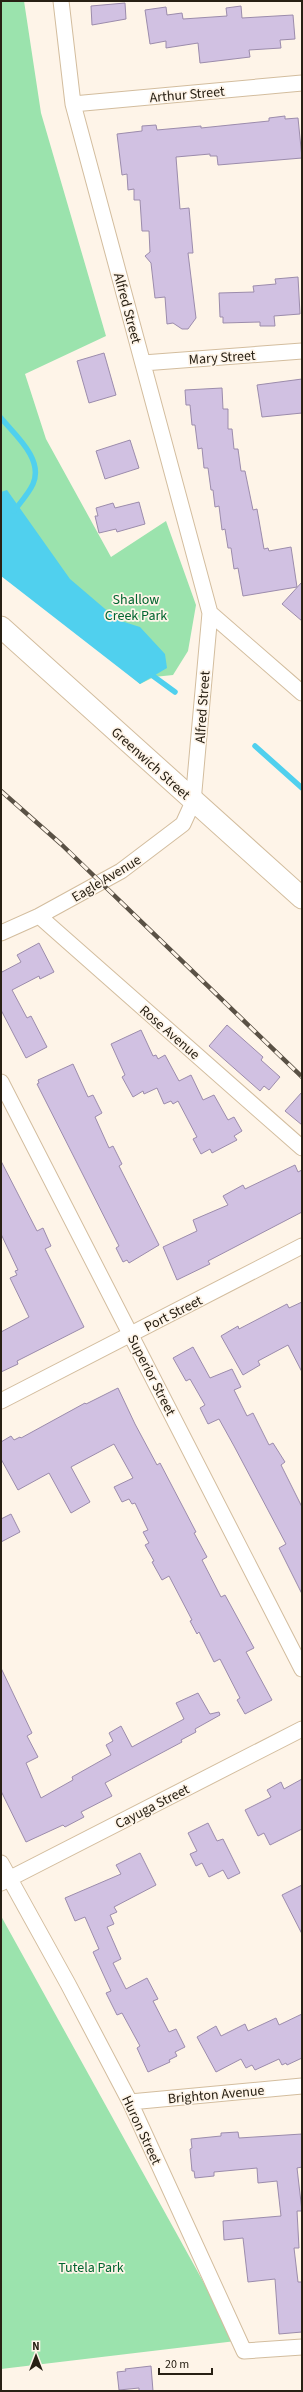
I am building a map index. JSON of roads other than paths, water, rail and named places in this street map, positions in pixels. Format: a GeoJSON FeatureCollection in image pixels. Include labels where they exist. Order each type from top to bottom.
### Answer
{"type":"FeatureCollection","features":[{"type":"Feature","properties":{"kind":"street","name":"Alfred Street"},"geometry":{"type":"LineString","coordinates":[[61,1],[72,104],[210,613],[193,802]]}},
{"type":"Feature","properties":{"kind":"street","name":"Arthur Street"},"geometry":{"type":"LineString","coordinates":[[72,104],[302,83]]}},
{"type":"Feature","properties":{"kind":"street","name":"Mary Street"},"geometry":{"type":"LineString","coordinates":[[143,363],[302,351]]}},
{"type":"Feature","properties":{"kind":"street"},"geometry":{"type":"LineString","coordinates":[[210,613],[302,693]]}},
{"type":"Feature","properties":{"kind":"street","name":"Greenwich Street"},"geometry":{"type":"LineString","coordinates":[[1,627],[193,802],[302,898]]}},
{"type":"Feature","properties":{"kind":"street","name":"Eagle Avenue"},"geometry":{"type":"LineString","coordinates":[[1,933],[38,916],[108,879],[154,848],[183,824],[193,802]]}},
{"type":"Feature","properties":{"kind":"street","name":"Rose Avenue"},"geometry":{"type":"LineString","coordinates":[[38,916],[302,1148]]}},
{"type":"Feature","properties":{"kind":"street","name":"Superior Street"},"geometry":{"type":"LineString","coordinates":[[1,1082],[302,1669]]}},
{"type":"Feature","properties":{"kind":"street","name":"Port Street"},"geometry":{"type":"LineString","coordinates":[[1,1401],[302,1246]]}},
{"type":"Feature","properties":{"kind":"street","name":"Cayuga Street"},"geometry":{"type":"LineString","coordinates":[[5,1881],[302,1729]]}},
{"type":"Feature","properties":{"kind":"street","name":"Huron Street"},"geometry":{"type":"LineString","coordinates":[[1,1863],[5,1881],[68,1984],[130,2102],[244,2351],[302,2347]]}},
{"type":"Feature","properties":{"kind":"street","name":"Brighton Avenue"},"geometry":{"type":"LineString","coordinates":[[130,2102],[302,2086]]}},
{"type":"Feature","properties":{"kind":"water"},"geometry":{"type":"Polygon","coordinates":[[[7,490],[70,579],[118,620],[140,627],[165,654],[167,668],[140,684],[1,576],[1,492],[7,490]]]}},
{"type":"Feature","properties":{"kind":"waterway"},"geometry":{"type":"LineString","coordinates":[[1,418],[26,448],[35,466],[33,484],[14,511]]}},
{"type":"Feature","properties":{"kind":"waterway"},"geometry":{"type":"LineString","coordinates":[[149,673],[175,692]]}},
{"type":"Feature","properties":{"kind":"waterway"},"geometry":{"type":"LineString","coordinates":[[255,746],[302,788]]}},
{"type":"Feature","properties":{"kind":"railway"},"geometry":{"type":"LineString","coordinates":[[1,791],[61,844],[302,1077]]}},
{"type":"Feature","properties":{"kind":"park label","name":"Shallow Creek Park"},"geometry":{"type":"Point","coordinates":[136,608]}},
{"type":"Feature","properties":{"kind":"park label","name":"Tutela Park"},"geometry":{"type":"Point","coordinates":[91,2267]}}]}
